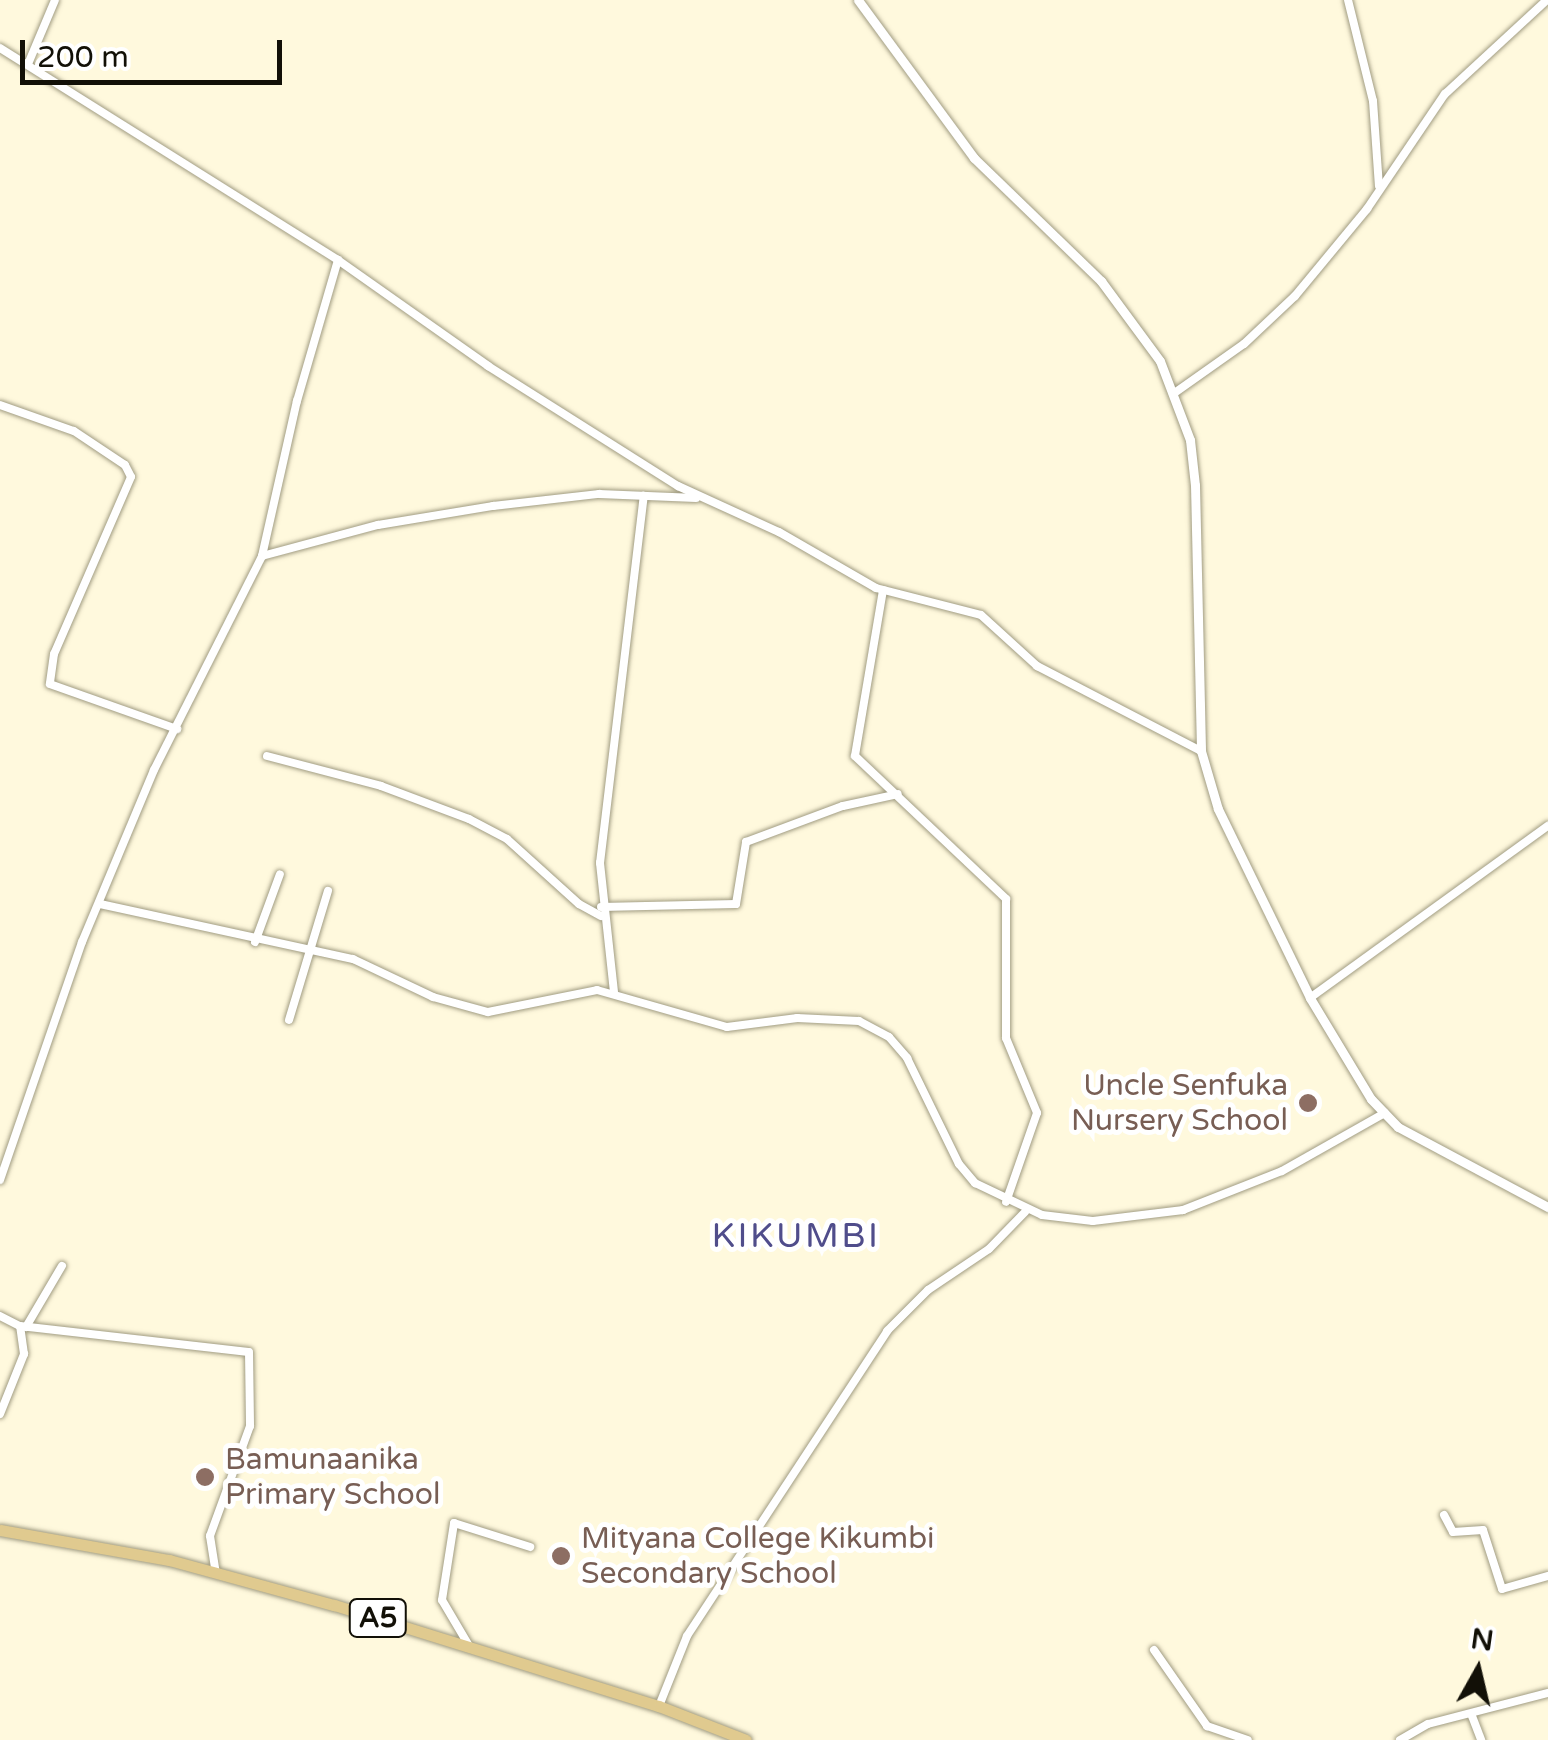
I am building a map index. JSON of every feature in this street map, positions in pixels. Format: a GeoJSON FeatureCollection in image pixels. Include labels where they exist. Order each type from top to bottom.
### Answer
{"type":"FeatureCollection","features":[{"type":"Feature","properties":{"kind":"main road","name":"A5"},"geometry":{"type":"LineString","coordinates":[[0,1530],[216,1574],[468,1644],[660,1706],[746,1740]]}},
{"type":"Feature","properties":{"kind":"street"},"geometry":{"type":"LineString","coordinates":[[28,64],[55,0]]}},
{"type":"Feature","properties":{"kind":"street"},"geometry":{"type":"LineString","coordinates":[[858,0],[974,158],[1128,312],[1173,394],[1190,440],[1196,485],[1201,751],[1218,809],[1310,998],[1385,1113],[1433,1148],[1548,1207]]}},
{"type":"Feature","properties":{"kind":"street"},"geometry":{"type":"LineString","coordinates":[[1348,0],[1373,101],[1379,186]]}},
{"type":"Feature","properties":{"kind":"street"},"geometry":{"type":"LineString","coordinates":[[1173,394],[1244,344],[1295,296],[1445,94],[1547,0]]}},
{"type":"Feature","properties":{"kind":"street"},"geometry":{"type":"LineString","coordinates":[[0,48],[338,260],[488,366],[704,498],[883,590],[981,615],[1037,666],[1201,751]]}},
{"type":"Feature","properties":{"kind":"street"},"geometry":{"type":"LineString","coordinates":[[0,1180],[100,904],[177,729],[262,556],[296,401],[338,260]]}},
{"type":"Feature","properties":{"kind":"street"},"geometry":{"type":"LineString","coordinates":[[0,405],[74,432],[126,464],[131,477],[54,654],[50,684],[177,729]]}},
{"type":"Feature","properties":{"kind":"street"},"geometry":{"type":"LineString","coordinates":[[262,556],[378,525],[493,506],[644,496],[704,498]]}},
{"type":"Feature","properties":{"kind":"street"},"geometry":{"type":"LineString","coordinates":[[614,992],[601,912],[606,800],[644,496]]}},
{"type":"Feature","properties":{"kind":"street"},"geometry":{"type":"LineString","coordinates":[[883,590],[854,749],[1006,899],[1006,1038],[1037,1113],[1006,1202]]}},
{"type":"Feature","properties":{"kind":"street"},"geometry":{"type":"LineString","coordinates":[[266,756],[381,786],[468,819],[507,838],[578,904],[601,912],[736,904],[746,842],[843,806],[898,794]]}},
{"type":"Feature","properties":{"kind":"street"},"geometry":{"type":"LineString","coordinates":[[1310,998],[1548,826]]}},
{"type":"Feature","properties":{"kind":"street"},"geometry":{"type":"LineString","coordinates":[[255,942],[280,874]]}},
{"type":"Feature","properties":{"kind":"street"},"geometry":{"type":"LineString","coordinates":[[289,1020],[328,891]]}},
{"type":"Feature","properties":{"kind":"street"},"geometry":{"type":"LineString","coordinates":[[100,904],[255,942],[353,960],[433,997],[488,1012],[572,992],[614,992],[727,1027],[830,1017],[877,1028],[907,1058],[959,1164],[1006,1202],[1026,1212],[1093,1221],[1183,1210],[1282,1171],[1385,1113]]}},
{"type":"Feature","properties":{"kind":"street"},"geometry":{"type":"LineString","coordinates":[[660,1706],[687,1636],[888,1332],[928,1290],[989,1248],[1026,1212]]}},
{"type":"Feature","properties":{"kind":"street"},"geometry":{"type":"LineString","coordinates":[[0,1414],[24,1354],[23,1327],[62,1266]]}},
{"type":"Feature","properties":{"kind":"street"},"geometry":{"type":"LineString","coordinates":[[0,1316],[23,1327],[250,1352],[250,1426],[210,1536],[216,1574]]}},
{"type":"Feature","properties":{"kind":"street"},"geometry":{"type":"LineString","coordinates":[[1444,1515],[1452,1532],[1483,1530],[1502,1589],[1548,1576]]}},
{"type":"Feature","properties":{"kind":"street"},"geometry":{"type":"LineString","coordinates":[[468,1644],[442,1600],[454,1522],[530,1546]]}},
{"type":"Feature","properties":{"kind":"street"},"geometry":{"type":"LineString","coordinates":[[1154,1650],[1207,1726],[1248,1740]]}},
{"type":"Feature","properties":{"kind":"street"},"geometry":{"type":"LineString","coordinates":[[1400,1740],[1428,1724],[1472,1716],[1548,1693]]}},
{"type":"Feature","properties":{"kind":"street"},"geometry":{"type":"LineString","coordinates":[[1472,1716],[1481,1740]]}},
{"type":"Feature","properties":{"kind":"place","name":"Uncle Senfuka Nursery School"},"geometry":{"type":"Point","coordinates":[1308,1103]}},
{"type":"Feature","properties":{"kind":"place","name":"Bamunaanika Primary School"},"geometry":{"type":"Point","coordinates":[205,1477]}},
{"type":"Feature","properties":{"kind":"place","name":"Mityana College Kikumbi Secondary School"},"geometry":{"type":"Point","coordinates":[561,1556]}},
{"type":"Feature","properties":{"kind":"district","name":"KIKUMBI"},"geometry":{"type":"Point","coordinates":[796,1236]}}]}
